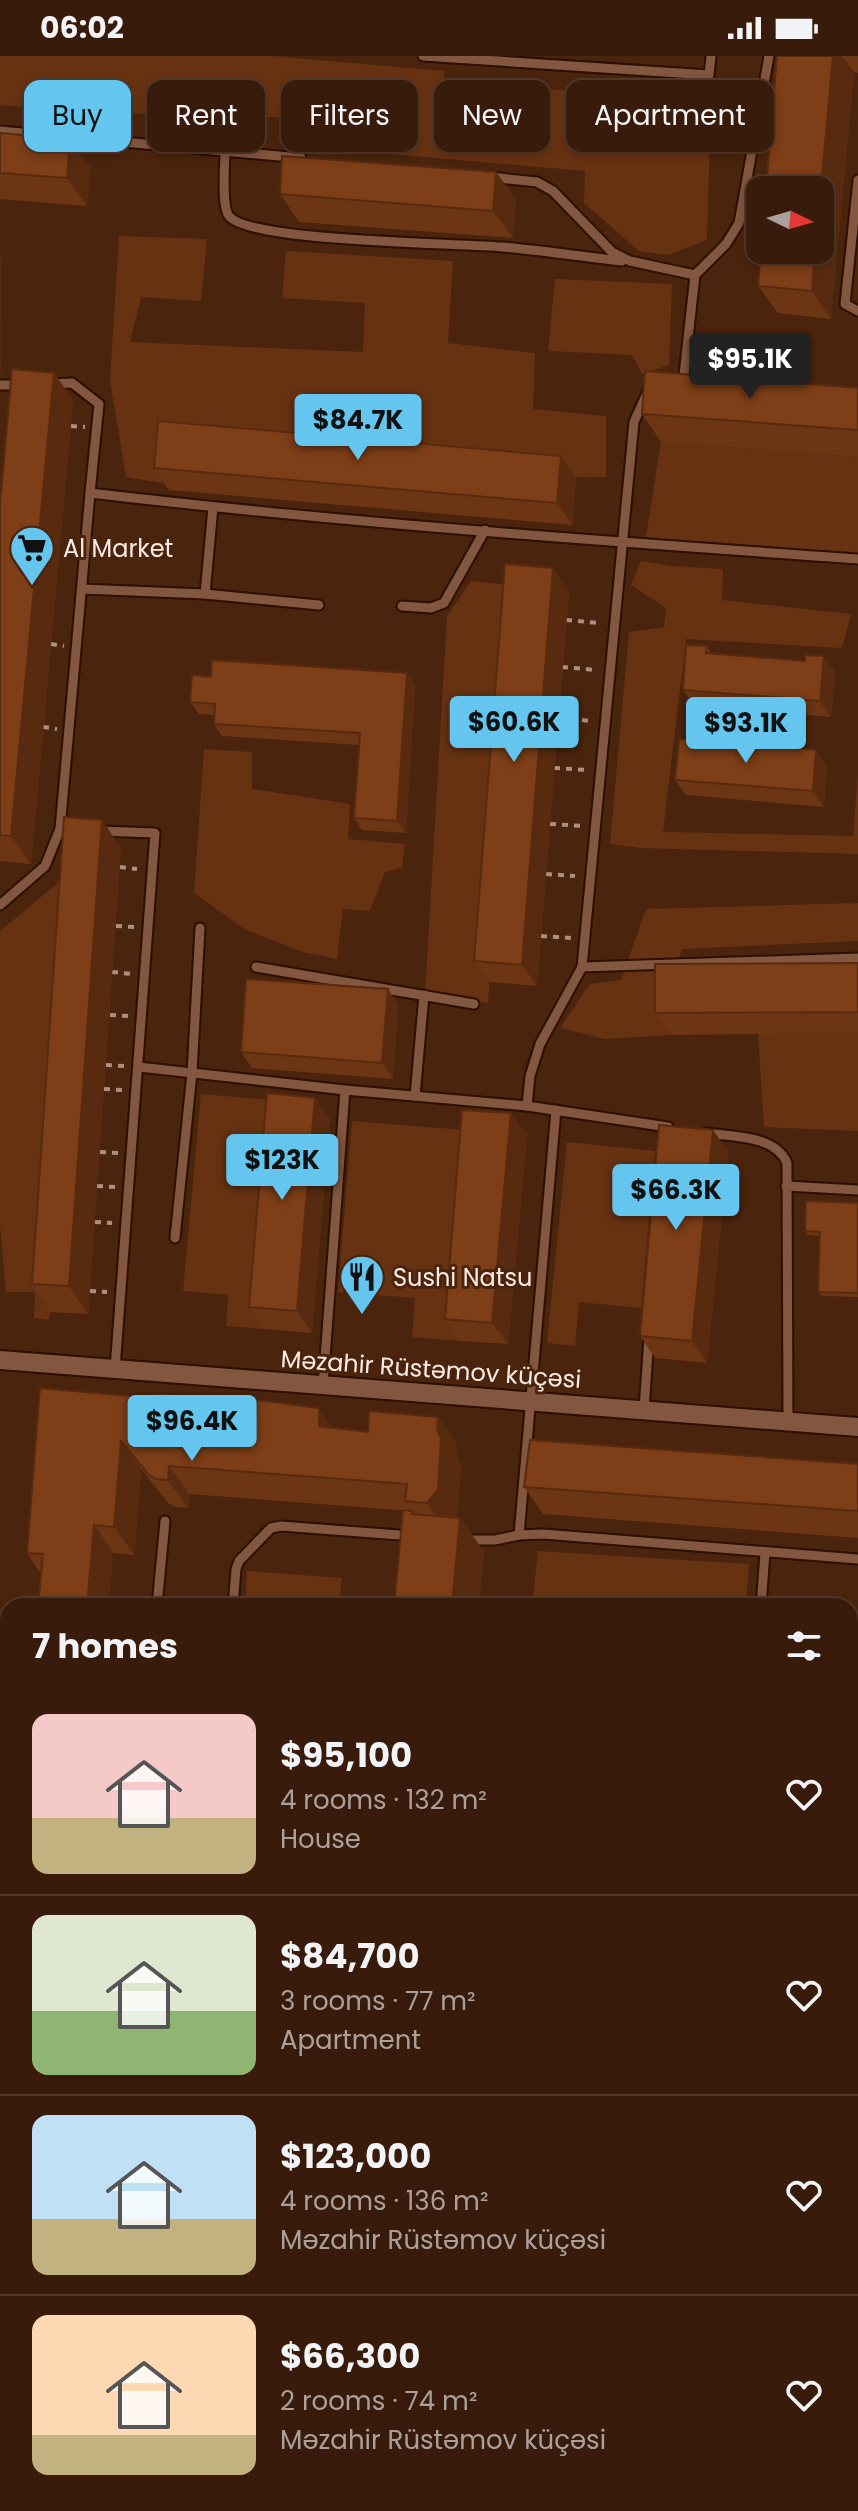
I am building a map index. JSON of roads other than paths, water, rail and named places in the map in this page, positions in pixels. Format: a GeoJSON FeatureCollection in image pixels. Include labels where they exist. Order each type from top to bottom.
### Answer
{"type":"FeatureCollection","features":[{"type":"Feature","properties":{"kind":"street","name":"Məzahir Rüstəmov küçəsi"},"geometry":{"type":"LineString","coordinates":[[0,1360],[858,1427]]}},
{"type":"Feature","properties":{"kind":"lane"},"geometry":{"type":"LineString","coordinates":[[423,56],[709,75],[711,56]]}},
{"type":"Feature","properties":{"kind":"lane"},"geometry":{"type":"LineString","coordinates":[[699,385],[678,383],[695,275],[726,244],[739,223],[769,56]]}},
{"type":"Feature","properties":{"kind":"lane"},"geometry":{"type":"LineString","coordinates":[[0,131],[147,143]]}},
{"type":"Feature","properties":{"kind":"lane"},"geometry":{"type":"LineString","coordinates":[[225,152],[225,204],[228,215],[238,224],[253,228],[501,247],[630,261],[695,275]]}},
{"type":"Feature","properties":{"kind":"lane"},"geometry":{"type":"LineString","coordinates":[[244,152],[309,159]]}},
{"type":"Feature","properties":{"kind":"lane"},"geometry":{"type":"LineString","coordinates":[[475,175],[537,182],[553,191],[612,252],[630,261]]}},
{"type":"Feature","properties":{"kind":"lane"},"geometry":{"type":"LineString","coordinates":[[858,180],[845,304],[858,311]]}},
{"type":"Feature","properties":{"kind":"lane"},"geometry":{"type":"LineString","coordinates":[[0,905],[45,866],[60,829],[99,404],[72,383],[43,384]]}},
{"type":"Feature","properties":{"kind":"lane"},"geometry":{"type":"LineString","coordinates":[[0,385],[29,384]]}},
{"type":"Feature","properties":{"kind":"lane"},"geometry":{"type":"LineString","coordinates":[[527,1106],[530,1076],[540,1044],[582,967],[634,422],[647,392],[655,387]]}},
{"type":"Feature","properties":{"kind":"lane"},"geometry":{"type":"LineString","coordinates":[[90,493],[213,507],[858,559]]}},
{"type":"Feature","properties":{"kind":"lane"},"geometry":{"type":"LineString","coordinates":[[205,594],[213,507]]}},
{"type":"Feature","properties":{"kind":"lane"},"geometry":{"type":"LineString","coordinates":[[402,606],[431,608],[444,603],[485,530]]}},
{"type":"Feature","properties":{"kind":"lane"},"geometry":{"type":"LineString","coordinates":[[82,589],[205,594],[319,605]]}},
{"type":"Feature","properties":{"kind":"lane"},"geometry":{"type":"LineString","coordinates":[[60,829],[76,829]]}},
{"type":"Feature","properties":{"kind":"lane"},"geometry":{"type":"LineString","coordinates":[[92,830],[155,833],[115,1369]]}},
{"type":"Feature","properties":{"kind":"lane"},"geometry":{"type":"LineString","coordinates":[[175,1238],[192,1073],[200,928]]}},
{"type":"Feature","properties":{"kind":"lane"},"geometry":{"type":"LineString","coordinates":[[582,967],[858,958]]}},
{"type":"Feature","properties":{"kind":"lane"},"geometry":{"type":"LineString","coordinates":[[256,967],[474,1004]]}},
{"type":"Feature","properties":{"kind":"lane"},"geometry":{"type":"LineString","coordinates":[[415,1096],[424,995]]}},
{"type":"Feature","properties":{"kind":"lane"},"geometry":{"type":"LineString","coordinates":[[139,1067],[527,1106],[679,1129]]}},
{"type":"Feature","properties":{"kind":"lane"},"geometry":{"type":"LineString","coordinates":[[323,1385],[345,1090]]}},
{"type":"Feature","properties":{"kind":"lane"},"geometry":{"type":"LineString","coordinates":[[519,1535],[556,1110]]}},
{"type":"Feature","properties":{"kind":"lane"},"geometry":{"type":"LineString","coordinates":[[663,1143],[664,1127]]}},
{"type":"Feature","properties":{"kind":"lane"},"geometry":{"type":"LineString","coordinates":[[693,1131],[764,1142],[783,1154],[787,1163],[788,1421]]}},
{"type":"Feature","properties":{"kind":"lane"},"geometry":{"type":"LineString","coordinates":[[786,1186],[858,1190]]}},
{"type":"Feature","properties":{"kind":"lane"},"geometry":{"type":"LineString","coordinates":[[644,1410],[649,1331]]}},
{"type":"Feature","properties":{"kind":"lane"},"geometry":{"type":"LineString","coordinates":[[158,1598],[165,1521]]}},
{"type":"Feature","properties":{"kind":"lane"},"geometry":{"type":"LineString","coordinates":[[234,1598],[239,1561],[271,1528],[281,1526],[417,1536]]}},
{"type":"Feature","properties":{"kind":"lane"},"geometry":{"type":"LineString","coordinates":[[462,1540],[495,1540],[543,1534],[858,1559]]}},
{"type":"Feature","properties":{"kind":"lane"},"geometry":{"type":"LineString","coordinates":[[762,1598],[765,1553]]}},
{"type":"Feature","properties":{"kind":"place","name":"Al Market"},"geometry":{"type":"Point","coordinates":[32,587]}},
{"type":"Feature","properties":{"kind":"place","name":"Sushi Natsu"},"geometry":{"type":"Point","coordinates":[362,1316]}}]}
